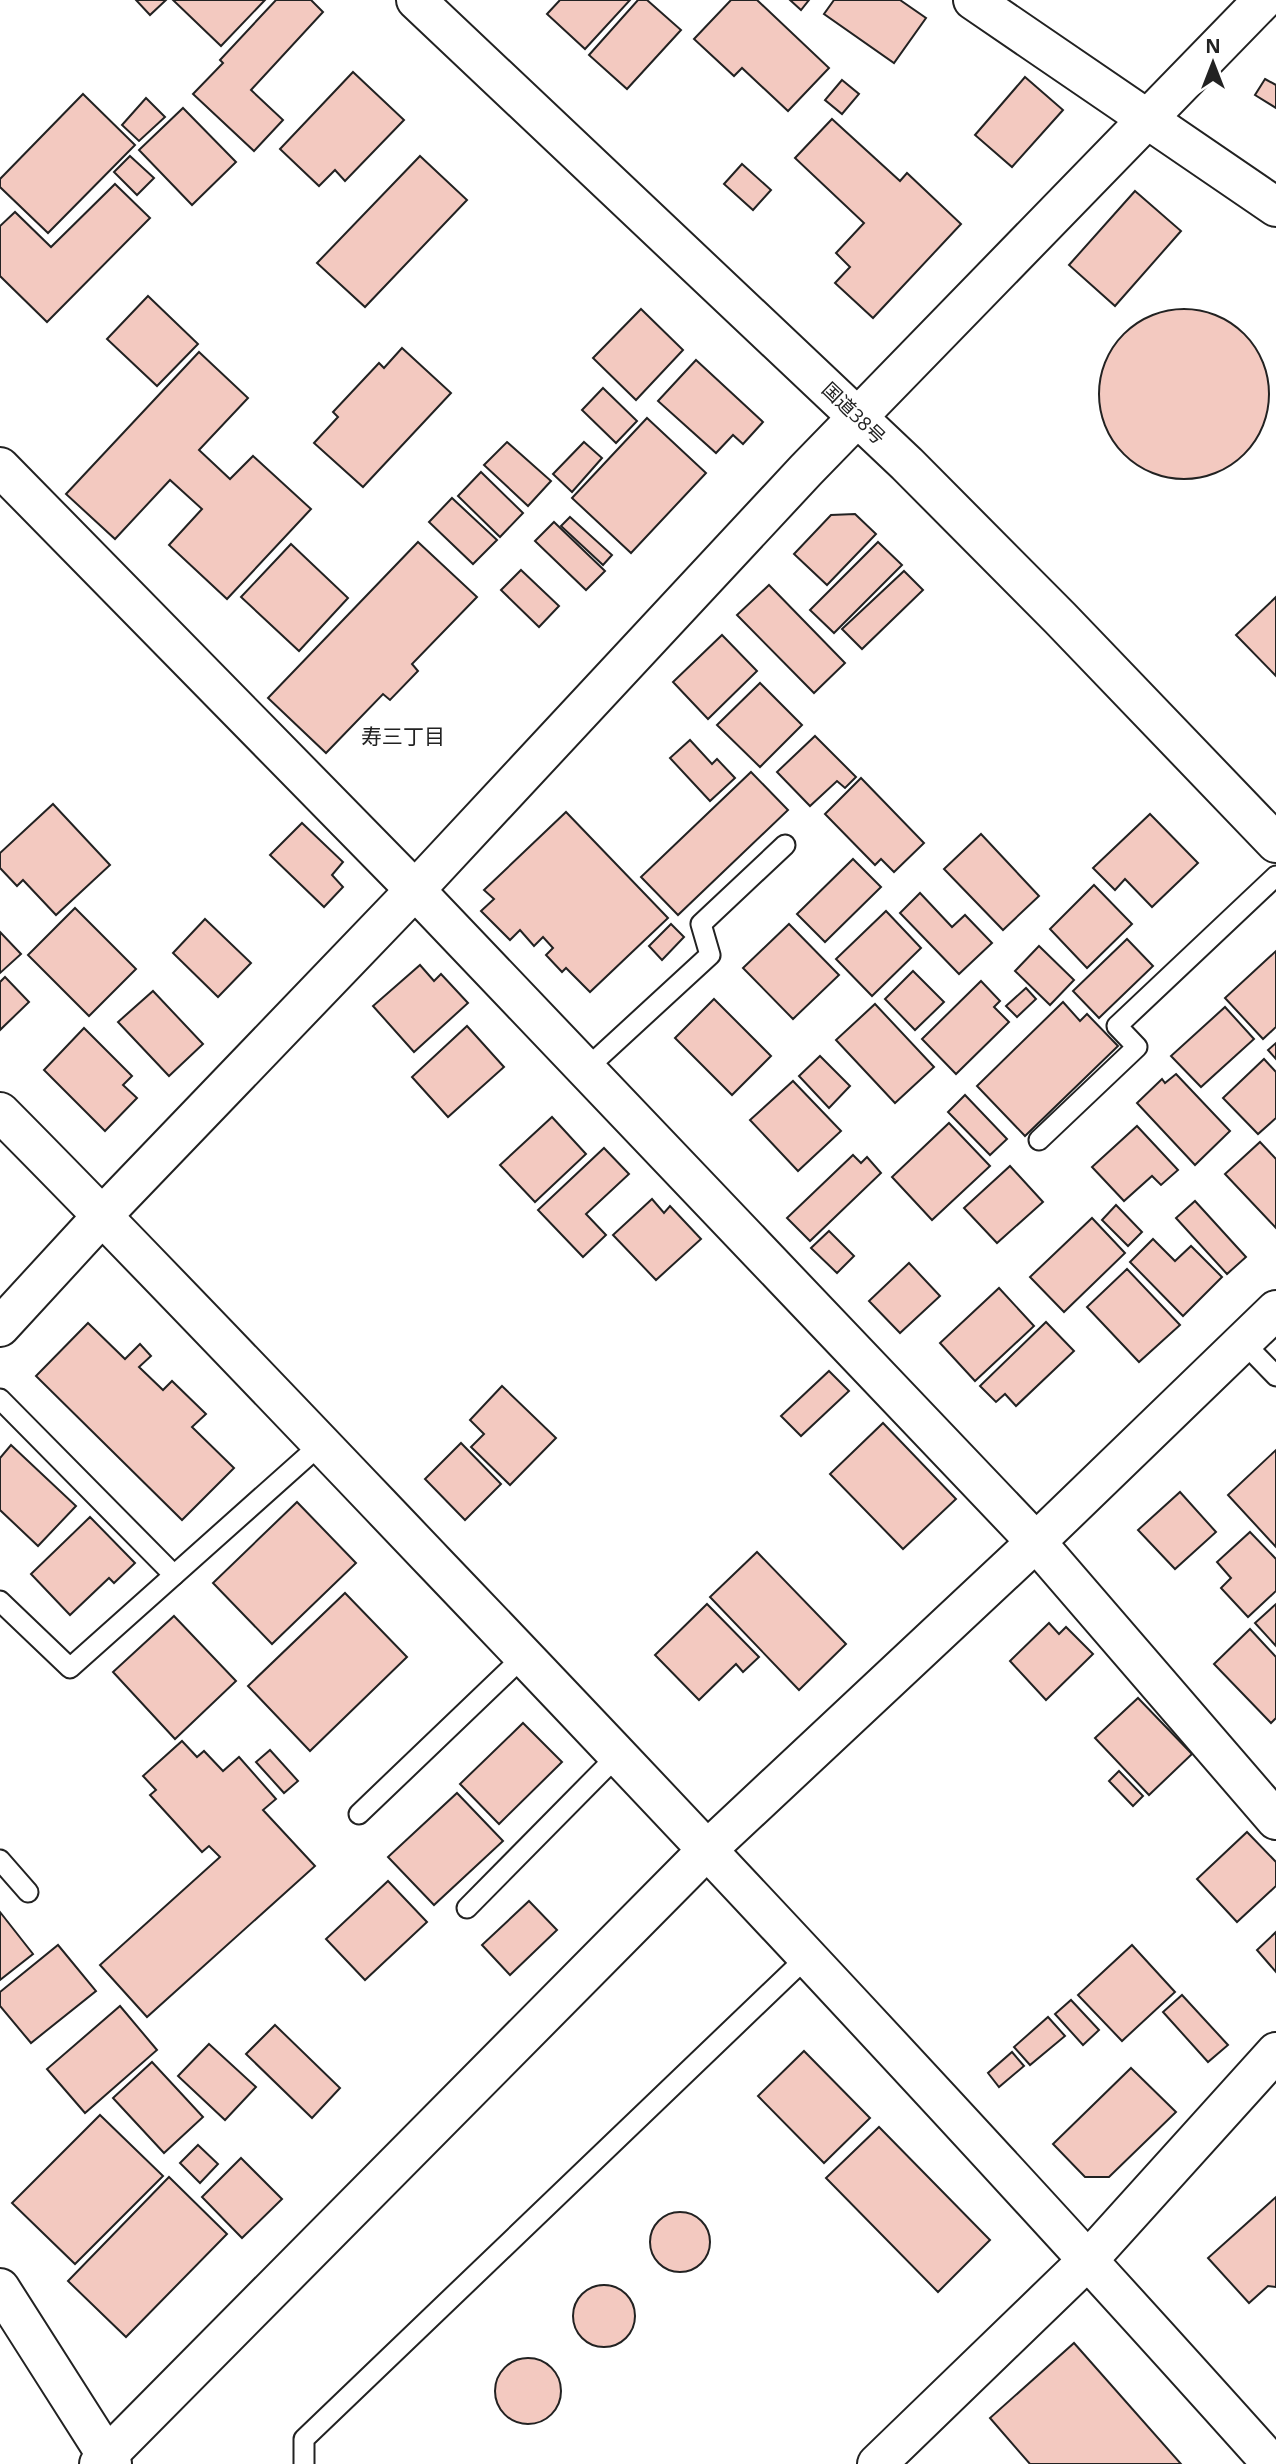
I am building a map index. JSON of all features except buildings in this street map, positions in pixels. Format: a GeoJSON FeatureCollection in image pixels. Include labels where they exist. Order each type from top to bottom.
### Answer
{"type":"FeatureCollection","features":[{"type":"Feature","properties":{"kind":"main road","name":"国道38号"},"geometry":{"type":"LineString","coordinates":[[416,0],[859,416],[1060,618],[1276,843]]}},
{"type":"Feature","properties":{"kind":"main road"},"geometry":{"type":"LineString","coordinates":[[972,0],[1276,206]]}},
{"type":"Feature","properties":{"kind":"main road"},"geometry":{"type":"LineString","coordinates":[[0,1327],[415,890],[806,470],[1263,0]]}},
{"type":"Feature","properties":{"kind":"main road"},"geometry":{"type":"LineString","coordinates":[[0,467],[415,890],[1035,1542],[1276,1820]]}},
{"type":"Feature","properties":{"kind":"main road"},"geometry":{"type":"LineString","coordinates":[[0,1112],[103,1216],[708,1849],[1088,2259],[1272,2464]]}},
{"type":"Feature","properties":{"kind":"main road"},"geometry":{"type":"LineString","coordinates":[[0,2288],[106,2461],[708,1849],[1035,1542],[1276,1310]]}},
{"type":"Feature","properties":{"kind":"main road"},"geometry":{"type":"LineString","coordinates":[[877,2464],[1088,2259],[1276,2052]]}},
{"type":"Feature","properties":{"kind":"lane"},"geometry":{"type":"LineString","coordinates":[[585,1070],[710,955],[701,924],[785,845]]}},
{"type":"Feature","properties":{"kind":"lane"},"geometry":{"type":"LineString","coordinates":[[1039,1140],[1137,1047],[1117,1026],[1276,876]]}},
{"type":"Feature","properties":{"kind":"lane"},"geometry":{"type":"LineString","coordinates":[[1243,1342],[1276,1376]]}},
{"type":"Feature","properties":{"kind":"lane"},"geometry":{"type":"LineString","coordinates":[[0,1399],[174,1575]]}},
{"type":"Feature","properties":{"kind":"lane"},"geometry":{"type":"LineString","coordinates":[[0,1601],[70,1668],[321,1444]]}},
{"type":"Feature","properties":{"kind":"lane"},"geometry":{"type":"LineString","coordinates":[[359,1814],[524,1656]]}},
{"type":"Feature","properties":{"kind":"lane"},"geometry":{"type":"LineString","coordinates":[[467,1908],[618,1755]]}},
{"type":"Feature","properties":{"kind":"lane"},"geometry":{"type":"LineString","coordinates":[[0,1860],[28,1892]]}},
{"type":"Feature","properties":{"kind":"lane"},"geometry":{"type":"LineString","coordinates":[[304,2464],[304,2439],[808,1956]]}},
{"type":"Feature","properties":{"kind":"district","name":"寿三丁目"},"geometry":{"type":"Point","coordinates":[403,736]}}]}
